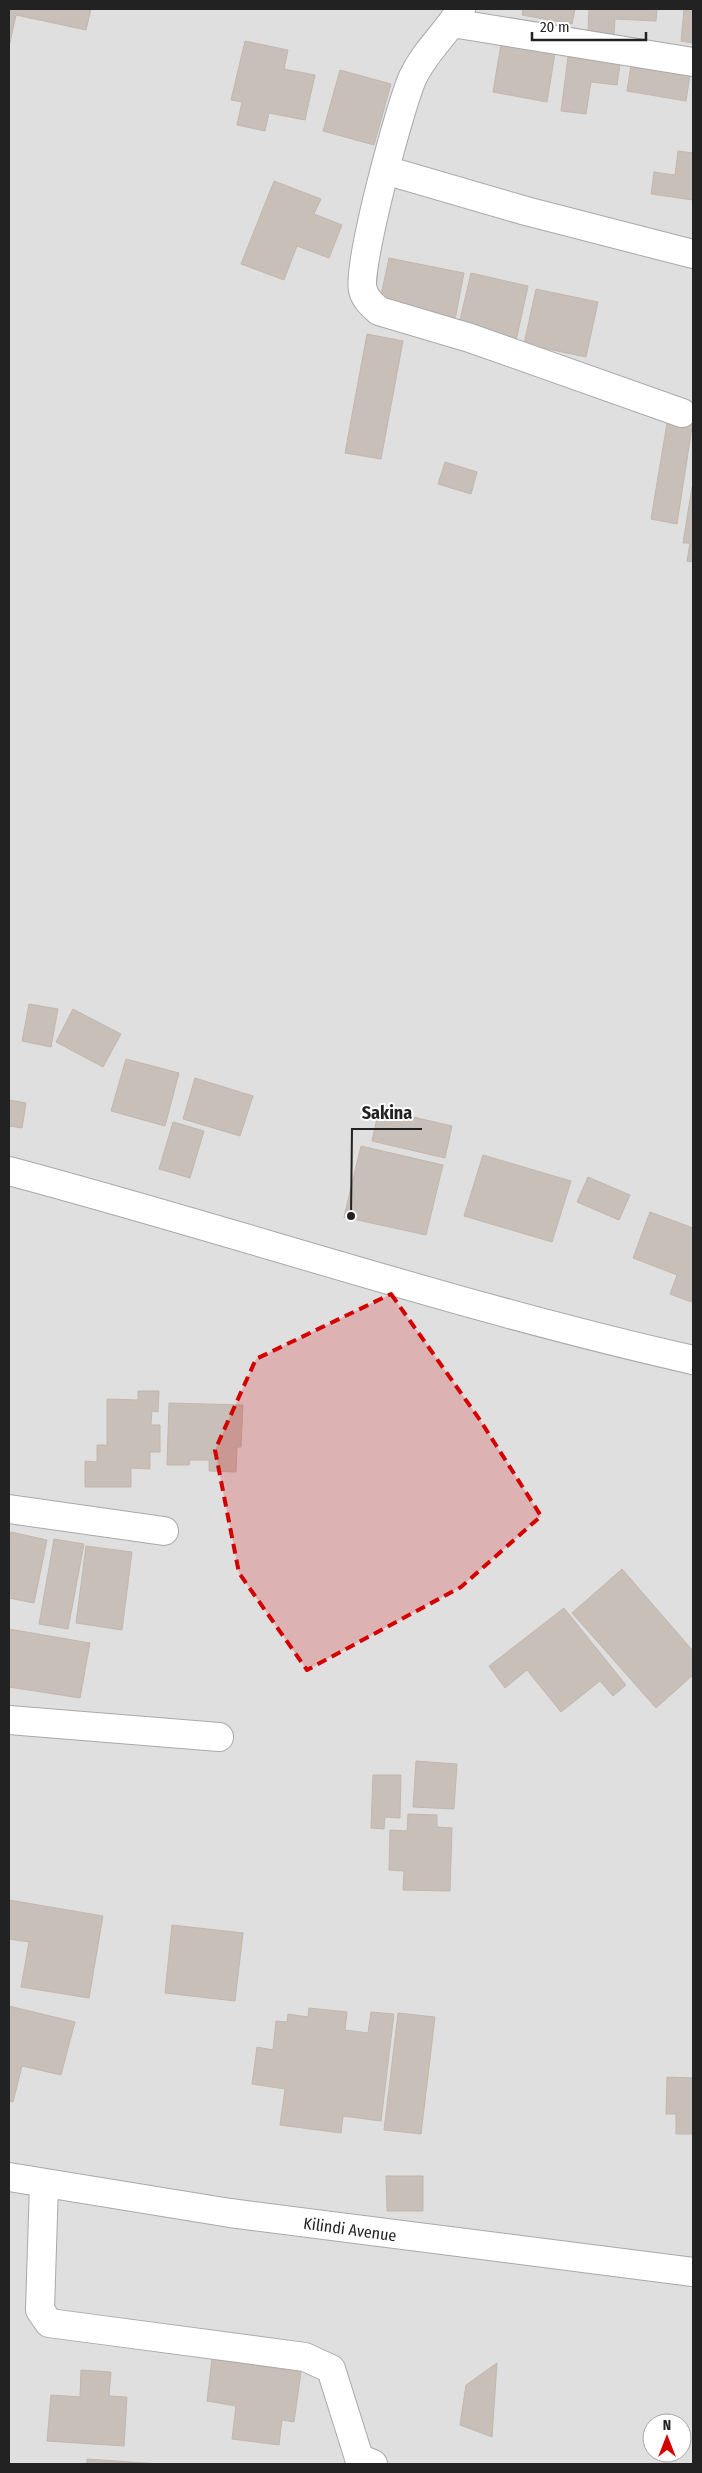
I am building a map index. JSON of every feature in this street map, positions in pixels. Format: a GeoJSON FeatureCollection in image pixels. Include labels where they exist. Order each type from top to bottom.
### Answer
{"type":"FeatureCollection","features":[{"type":"Feature","properties":{"kind":"street"},"geometry":{"type":"LineString","coordinates":[[682,413],[470,338],[379,311],[362,290],[362,271],[385,170],[413,77],[426,54],[456,16],[693,62]]}},
{"type":"Feature","properties":{"kind":"street"},"geometry":{"type":"LineString","coordinates":[[385,170],[526,211],[693,254]]}},
{"type":"Feature","properties":{"kind":"street"},"geometry":{"type":"LineString","coordinates":[[9,1172],[132,1204],[399,1284],[587,1336],[693,1360]]}},
{"type":"Feature","properties":{"kind":"street"},"geometry":{"type":"LineString","coordinates":[[9,1509],[164,1530]]}},
{"type":"Feature","properties":{"kind":"street"},"geometry":{"type":"LineString","coordinates":[[9,1720],[219,1737]]}},
{"type":"Feature","properties":{"kind":"street","name":"Kilindi Avenue"},"geometry":{"type":"LineString","coordinates":[[9,2177],[44,2184],[412,2238],[693,2272]]}},
{"type":"Feature","properties":{"kind":"street"},"geometry":{"type":"LineString","coordinates":[[44,2184],[40,2310],[49,2323],[305,2358],[331,2369],[359,2458],[373,2464]]}},
{"type":"Feature","properties":{"kind":"highlighted area"},"geometry":{"type":"Polygon","coordinates":[[[391,1294],[480,1420],[541,1516],[461,1587],[307,1670],[239,1573],[215,1450],[256,1359],[391,1294]]]}},
{"type":"Feature","properties":{"kind":"shaded area"},"geometry":{"type":"Polygon","coordinates":[[[9,9],[693,9],[693,2464],[9,2464],[9,9]]]}},
{"type":"Feature","properties":{"kind":"building"},"geometry":{"type":"Polygon","coordinates":[[[9,9],[91,9],[86,30],[16,15],[9,47],[9,9]]]}},
{"type":"Feature","properties":{"kind":"building"},"geometry":{"type":"Polygon","coordinates":[[[523,9],[575,9],[572,24],[522,15],[523,9]]]}},
{"type":"Feature","properties":{"kind":"building"},"geometry":{"type":"Polygon","coordinates":[[[589,9],[657,9],[656,21],[615,19],[614,35],[588,33],[589,9]]]}},
{"type":"Feature","properties":{"kind":"building"},"geometry":{"type":"Polygon","coordinates":[[[684,9],[693,9],[693,43],[681,41],[684,9]]]}},
{"type":"Feature","properties":{"kind":"building"},"geometry":{"type":"Polygon","coordinates":[[[245,41],[288,50],[284,69],[315,75],[305,120],[269,113],[265,131],[237,125],[242,102],[231,100],[245,41]]]}},
{"type":"Feature","properties":{"kind":"building"},"geometry":{"type":"Polygon","coordinates":[[[501,44],[555,53],[547,102],[493,92],[501,44]]]}},
{"type":"Feature","properties":{"kind":"building"},"geometry":{"type":"Polygon","coordinates":[[[568,57],[620,64],[617,85],[591,82],[586,114],[561,111],[568,57]]]}},
{"type":"Feature","properties":{"kind":"building"},"geometry":{"type":"Polygon","coordinates":[[[631,65],[690,75],[686,101],[627,91],[631,65]]]}},
{"type":"Feature","properties":{"kind":"building"},"geometry":{"type":"Polygon","coordinates":[[[340,70],[391,84],[374,145],[323,131],[340,70]]]}},
{"type":"Feature","properties":{"kind":"building"},"geometry":{"type":"Polygon","coordinates":[[[678,151],[693,153],[693,200],[651,194],[654,172],[675,175],[678,151]]]}},
{"type":"Feature","properties":{"kind":"building"},"geometry":{"type":"Polygon","coordinates":[[[274,181],[321,199],[314,214],[342,225],[329,258],[297,246],[284,280],[241,264],[274,181]]]}},
{"type":"Feature","properties":{"kind":"building"},"geometry":{"type":"Polygon","coordinates":[[[389,258],[464,273],[455,320],[379,304],[389,258]]]}},
{"type":"Feature","properties":{"kind":"building"},"geometry":{"type":"Polygon","coordinates":[[[471,273],[528,286],[516,341],[458,328],[471,273]]]}},
{"type":"Feature","properties":{"kind":"building"},"geometry":{"type":"Polygon","coordinates":[[[536,289],[598,302],[586,357],[524,344],[536,289]]]}},
{"type":"Feature","properties":{"kind":"building"},"geometry":{"type":"Polygon","coordinates":[[[367,334],[403,341],[381,459],[345,453],[367,334]]]}},
{"type":"Feature","properties":{"kind":"building"},"geometry":{"type":"Polygon","coordinates":[[[668,417],[693,421],[677,524],[651,519],[668,417]]]}},
{"type":"Feature","properties":{"kind":"building"},"geometry":{"type":"Polygon","coordinates":[[[445,462],[477,472],[471,494],[438,484],[445,462]]]}},
{"type":"Feature","properties":{"kind":"building"},"geometry":{"type":"Polygon","coordinates":[[[692,487],[693,562],[687,561],[690,543],[683,543],[692,487]]]}},
{"type":"Feature","properties":{"kind":"building"},"geometry":{"type":"Polygon","coordinates":[[[29,1004],[58,1009],[51,1047],[22,1041],[29,1004]]]}},
{"type":"Feature","properties":{"kind":"building"},"geometry":{"type":"Polygon","coordinates":[[[73,1009],[121,1034],[103,1067],[56,1042],[73,1009]]]}},
{"type":"Feature","properties":{"kind":"building"},"geometry":{"type":"Polygon","coordinates":[[[126,1059],[179,1073],[165,1126],[111,1111],[126,1059]]]}},
{"type":"Feature","properties":{"kind":"building"},"geometry":{"type":"Polygon","coordinates":[[[195,1078],[253,1096],[240,1136],[183,1119],[195,1078]]]}},
{"type":"Feature","properties":{"kind":"building"},"geometry":{"type":"Polygon","coordinates":[[[9,1100],[26,1103],[22,1128],[9,1126],[9,1100]]]}},
{"type":"Feature","properties":{"kind":"building"},"geometry":{"type":"Polygon","coordinates":[[[379,1109],[452,1126],[445,1158],[372,1141],[379,1109]]]}},
{"type":"Feature","properties":{"kind":"building"},"geometry":{"type":"Polygon","coordinates":[[[173,1122],[204,1131],[190,1178],[159,1169],[173,1122]]]}},
{"type":"Feature","properties":{"kind":"building"},"geometry":{"type":"Polygon","coordinates":[[[361,1146],[443,1165],[426,1235],[344,1217],[361,1146]]]}},
{"type":"Feature","properties":{"kind":"building"},"geometry":{"type":"Polygon","coordinates":[[[483,1155],[571,1181],[552,1242],[464,1216],[483,1155]]]}},
{"type":"Feature","properties":{"kind":"building"},"geometry":{"type":"Polygon","coordinates":[[[588,1177],[630,1195],[619,1220],[577,1202],[588,1177]]]}},
{"type":"Feature","properties":{"kind":"building"},"geometry":{"type":"Polygon","coordinates":[[[650,1212],[693,1228],[693,1295],[691,1302],[670,1294],[677,1275],[633,1258],[650,1212]]]}},
{"type":"Feature","properties":{"kind":"building"},"geometry":{"type":"Polygon","coordinates":[[[138,1391],[159,1391],[158,1412],[152,1411],[151,1425],[160,1425],[160,1452],[150,1452],[150,1469],[131,1468],[131,1487],[85,1487],[85,1461],[97,1462],[97,1445],[107,1445],[107,1399],[138,1400],[138,1391]]]}},
{"type":"Feature","properties":{"kind":"building"},"geometry":{"type":"Polygon","coordinates":[[[169,1403],[243,1405],[241,1447],[237,1447],[236,1472],[209,1471],[209,1460],[190,1460],[189,1465],[167,1465],[169,1403]]]}},
{"type":"Feature","properties":{"kind":"building"},"geometry":{"type":"Polygon","coordinates":[[[11,1532],[47,1540],[34,1603],[9,1598],[9,1543],[11,1532]]]}},
{"type":"Feature","properties":{"kind":"building"},"geometry":{"type":"Polygon","coordinates":[[[54,1539],[84,1544],[68,1629],[39,1624],[54,1539]]]}},
{"type":"Feature","properties":{"kind":"building"},"geometry":{"type":"Polygon","coordinates":[[[86,1546],[132,1552],[122,1630],[76,1623],[86,1546]]]}},
{"type":"Feature","properties":{"kind":"building"},"geometry":{"type":"Polygon","coordinates":[[[622,1569],[693,1651],[693,1675],[656,1708],[572,1613],[622,1569]]]}},
{"type":"Feature","properties":{"kind":"building"},"geometry":{"type":"Polygon","coordinates":[[[564,1608],[626,1685],[613,1696],[600,1681],[561,1712],[527,1670],[505,1688],[489,1666],[564,1608]]]}},
{"type":"Feature","properties":{"kind":"building"},"geometry":{"type":"Polygon","coordinates":[[[9,1629],[90,1643],[80,1698],[9,1687],[9,1629]]]}},
{"type":"Feature","properties":{"kind":"building"},"geometry":{"type":"Polygon","coordinates":[[[416,1761],[457,1764],[454,1809],[413,1807],[416,1761]]]}},
{"type":"Feature","properties":{"kind":"building"},"geometry":{"type":"Polygon","coordinates":[[[373,1775],[401,1775],[400,1818],[385,1817],[384,1829],[371,1828],[373,1775]]]}},
{"type":"Feature","properties":{"kind":"building"},"geometry":{"type":"Polygon","coordinates":[[[408,1814],[437,1815],[437,1827],[452,1828],[450,1891],[403,1890],[404,1871],[389,1870],[390,1830],[407,1831],[408,1814]]]}},
{"type":"Feature","properties":{"kind":"building"},"geometry":{"type":"Polygon","coordinates":[[[9,1900],[103,1916],[89,1998],[21,1987],[29,1942],[9,1939],[9,1900]]]}},
{"type":"Feature","properties":{"kind":"building"},"geometry":{"type":"Polygon","coordinates":[[[172,1925],[243,1933],[235,2001],[165,1993],[172,1925]]]}},
{"type":"Feature","properties":{"kind":"building"},"geometry":{"type":"Polygon","coordinates":[[[9,2006],[75,2022],[61,2075],[22,2066],[13,2102],[9,2101],[9,2006]]]}},
{"type":"Feature","properties":{"kind":"building"},"geometry":{"type":"Polygon","coordinates":[[[309,2008],[347,2012],[345,2030],[368,2033],[371,2012],[394,2014],[381,2121],[343,2116],[341,2133],[280,2125],[285,2089],[252,2084],[257,2047],[273,2050],[276,2021],[287,2022],[288,2014],[308,2017],[309,2008]]]}},
{"type":"Feature","properties":{"kind":"building"},"geometry":{"type":"Polygon","coordinates":[[[398,2013],[435,2017],[421,2134],[384,2130],[398,2013]]]}},
{"type":"Feature","properties":{"kind":"building"},"geometry":{"type":"Polygon","coordinates":[[[667,2077],[693,2078],[693,2134],[676,2134],[676,2114],[666,2114],[667,2077]]]}},
{"type":"Feature","properties":{"kind":"building"},"geometry":{"type":"Polygon","coordinates":[[[386,2176],[423,2176],[423,2211],[387,2211],[386,2176]]]}},
{"type":"Feature","properties":{"kind":"building"},"geometry":{"type":"Polygon","coordinates":[[[212,2359],[301,2372],[294,2422],[282,2420],[279,2445],[232,2439],[236,2406],[207,2401],[212,2359]]]}},
{"type":"Feature","properties":{"kind":"building"},"geometry":{"type":"Polygon","coordinates":[[[497,2363],[492,2437],[460,2425],[466,2385],[497,2363]]]}},
{"type":"Feature","properties":{"kind":"building"},"geometry":{"type":"Polygon","coordinates":[[[81,2370],[111,2372],[109,2396],[127,2397],[124,2446],[47,2441],[51,2395],[80,2397],[81,2370]]]}},
{"type":"Feature","properties":{"kind":"building"},"geometry":{"type":"Polygon","coordinates":[[[87,2459],[159,2464],[87,2464],[87,2459]]]}},
{"type":"Feature","properties":{"kind":"place","name":"Sakina"},"geometry":{"type":"Point","coordinates":[351,1216]}}]}
